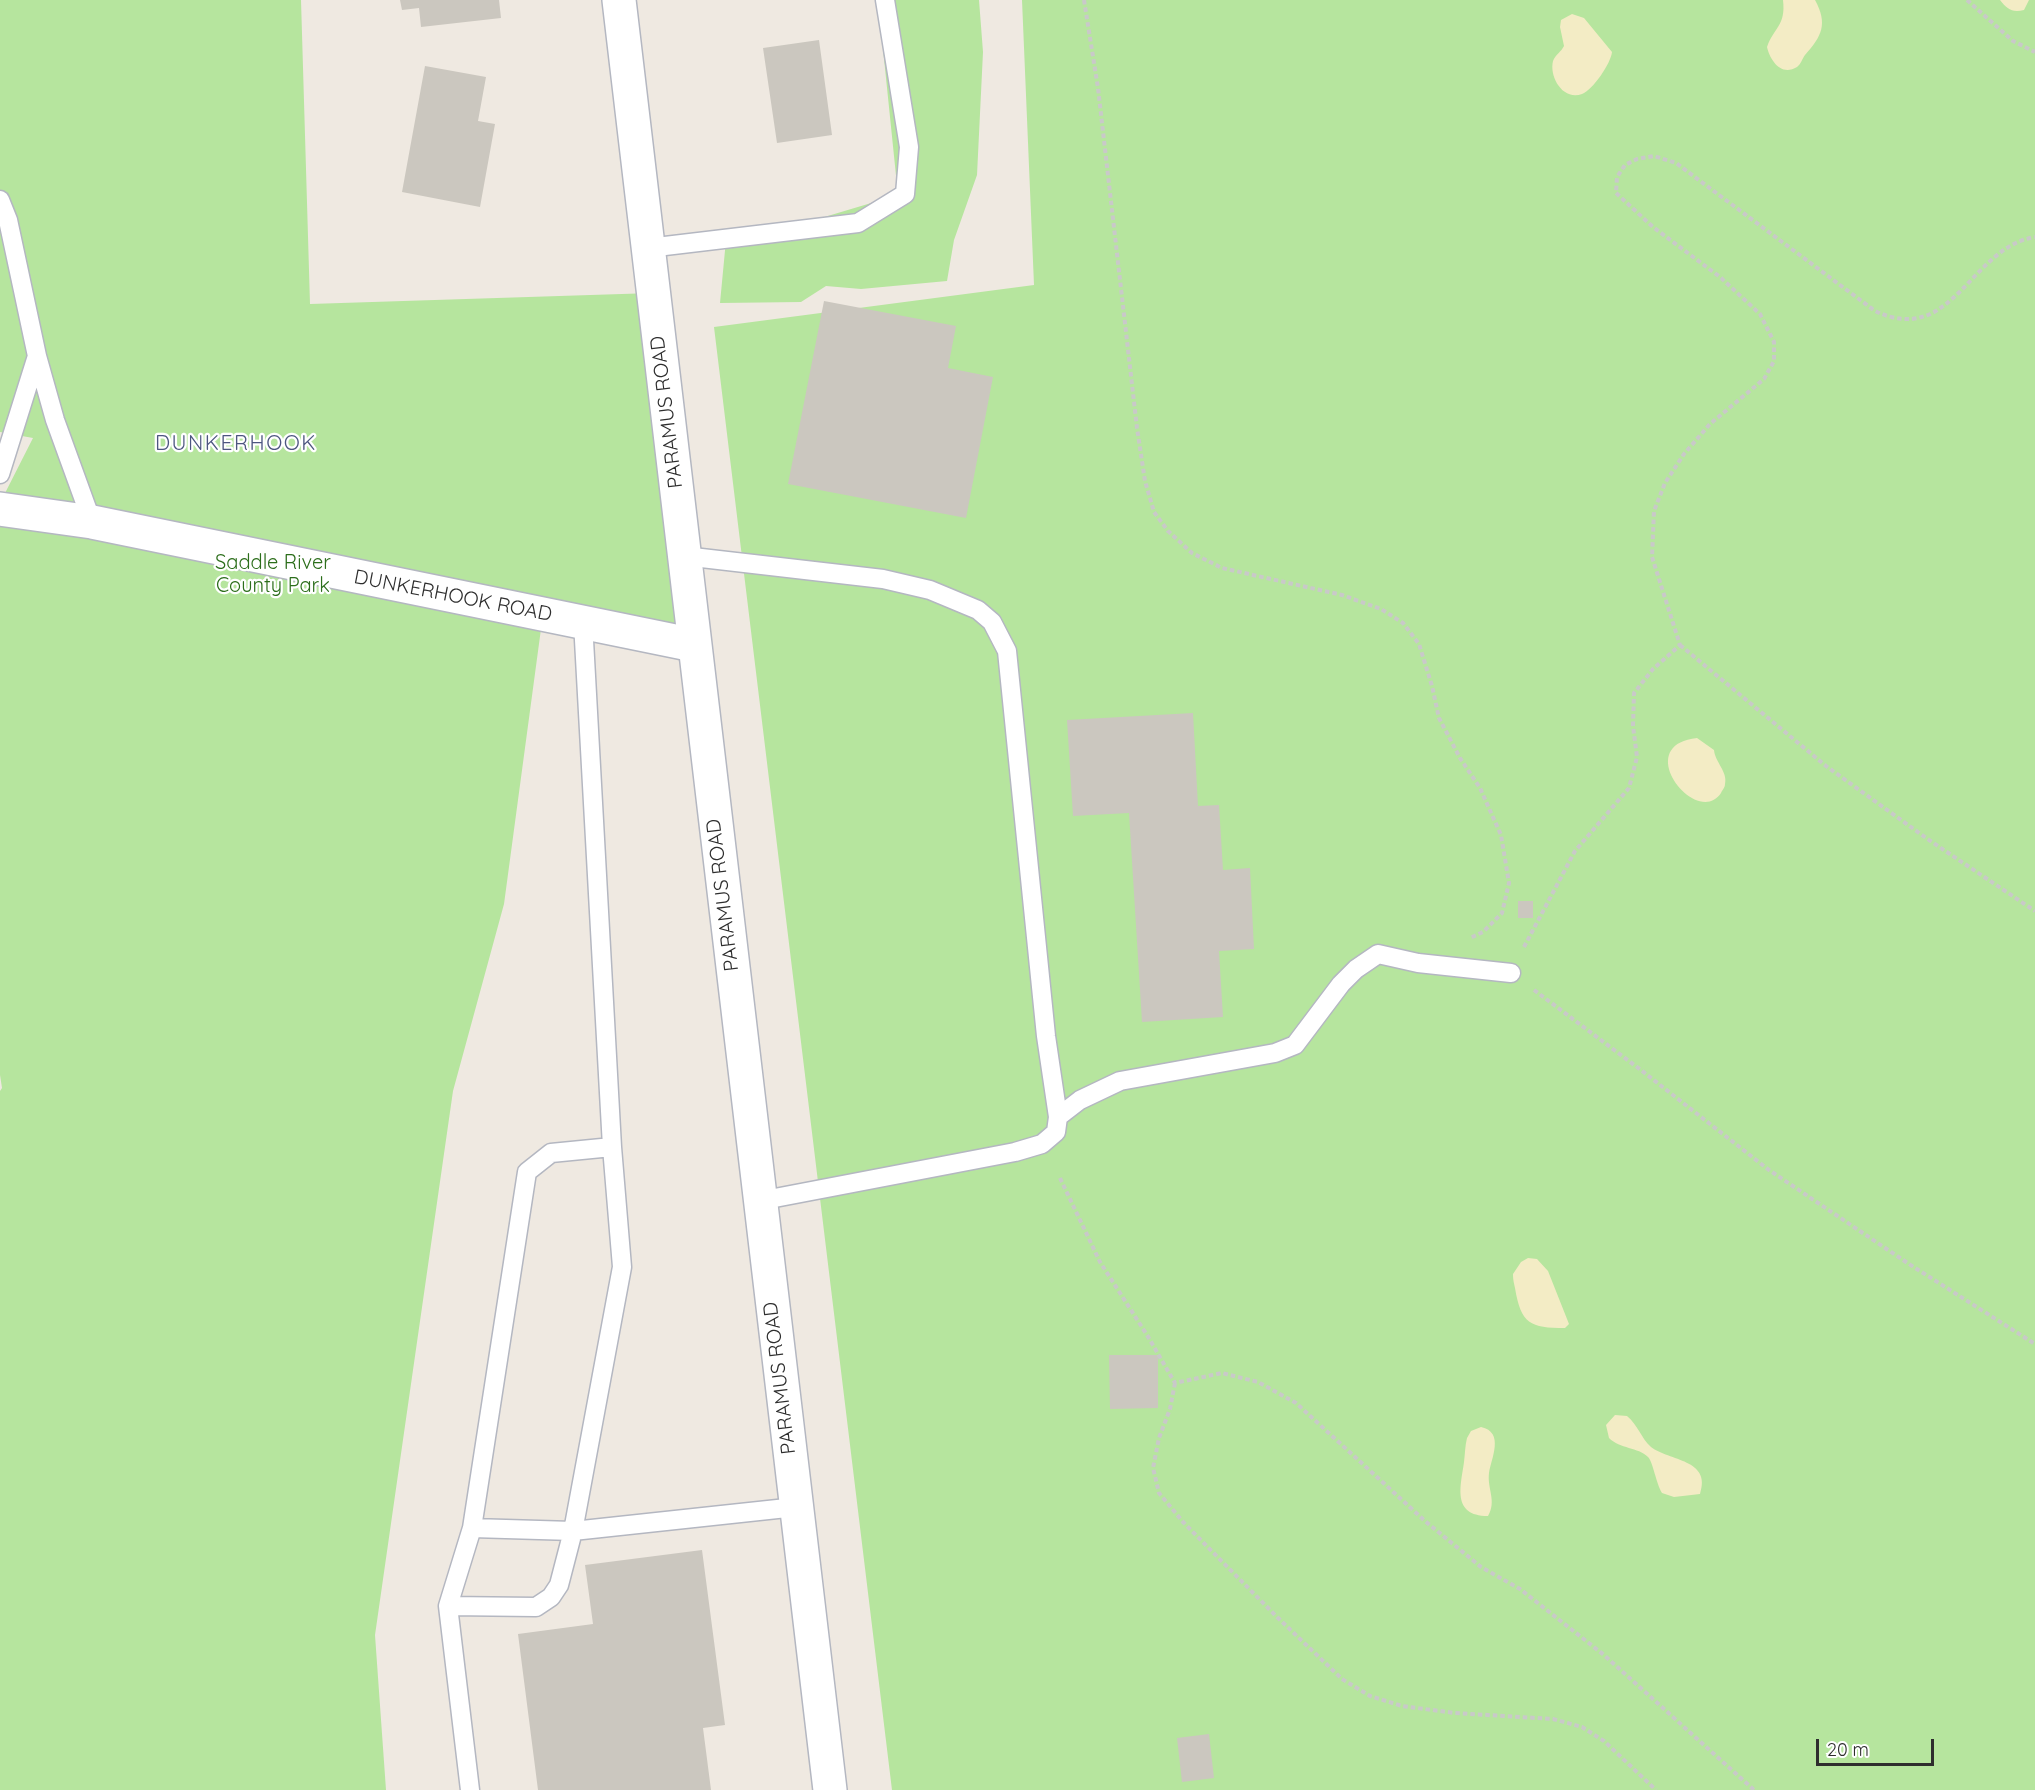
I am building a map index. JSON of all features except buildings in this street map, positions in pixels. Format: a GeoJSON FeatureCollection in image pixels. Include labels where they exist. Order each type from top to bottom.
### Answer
{"type":"FeatureCollection","features":[{"type":"Feature","properties":{"kind":"main road","name":"PARAMUS ROAD"},"geometry":{"type":"LineString","coordinates":[[620,0],[759,1201],[830,1790]]}},
{"type":"Feature","properties":{"kind":"main road","name":"DUNKERHOOK ROAD"},"geometry":{"type":"LineString","coordinates":[[0,509],[92,522],[694,645]]}},
{"type":"Feature","properties":{"kind":"lane"},"geometry":{"type":"LineString","coordinates":[[648,248],[858,223],[905,194],[909,147],[885,0]]}},
{"type":"Feature","properties":{"kind":"lane"},"geometry":{"type":"LineString","coordinates":[[0,200],[8,220],[38,356],[55,420],[92,522]]}},
{"type":"Feature","properties":{"kind":"lane"},"geometry":{"type":"LineString","coordinates":[[0,474],[38,356]]}},
{"type":"Feature","properties":{"kind":"lane"},"geometry":{"type":"LineString","coordinates":[[684,556],[883,579],[930,590],[978,610],[992,621],[1006,651],[1046,1035],[1058,1117],[1056,1132],[1042,1144],[1016,1152],[759,1201]]}},
{"type":"Feature","properties":{"kind":"lane"},"geometry":{"type":"LineString","coordinates":[[448,1606],[536,1607],[551,1597],[559,1585],[573,1531],[622,1267],[612,1147],[583,621]]}},
{"type":"Feature","properties":{"kind":"lane"},"geometry":{"type":"LineString","coordinates":[[1058,1117],[1080,1100],[1120,1081],[1275,1053],[1295,1045],[1341,984],[1356,969],[1378,954],[1418,963],[1511,973]]}},
{"type":"Feature","properties":{"kind":"lane"},"geometry":{"type":"LineString","coordinates":[[470,1790],[448,1606],[472,1528],[527,1172],[551,1154],[612,1147]]}},
{"type":"Feature","properties":{"kind":"lane"},"geometry":{"type":"LineString","coordinates":[[472,1528],[573,1531],[796,1506]]}},
{"type":"Feature","properties":{"kind":"path"},"geometry":{"type":"LineString","coordinates":[[1084,0],[1098,88],[1137,428],[1145,481],[1154,512],[1168,531],[1192,553],[1222,568],[1342,595],[1381,609],[1403,623],[1419,644],[1439,718],[1460,758],[1480,788],[1501,835],[1509,883],[1502,913],[1483,932],[1418,963]]}},
{"type":"Feature","properties":{"kind":"path"},"geometry":{"type":"LineString","coordinates":[[1967,0],[2013,41],[2035,52]]}},
{"type":"Feature","properties":{"kind":"path"},"geometry":{"type":"LineString","coordinates":[[2035,237],[2020,240],[1998,253],[1952,298],[1933,313],[1919,319],[1887,317],[1875,311],[1676,163],[1654,156],[1637,159],[1625,165],[1617,177],[1616,193],[1639,215],[1720,277],[1760,314],[1774,342],[1774,362],[1764,379],[1710,424],[1683,454],[1665,483],[1654,512],[1652,557],[1680,645],[1826,766],[1929,840],[2035,911]]}},
{"type":"Feature","properties":{"kind":"path"},"geometry":{"type":"LineString","coordinates":[[1680,645],[1653,669],[1634,693],[1633,726],[1637,757],[1629,788],[1575,851],[1511,973],[1769,1170],[1909,1264],[2035,1344]]}},
{"type":"Feature","properties":{"kind":"path"},"geometry":{"type":"LineString","coordinates":[[1060,1178],[1100,1262],[1175,1383],[1170,1409],[1158,1438],[1153,1468],[1158,1493],[1183,1522],[1342,1679],[1370,1696],[1402,1706],[1455,1713],[1553,1719],[1582,1727],[1604,1741],[1656,1790]]}},
{"type":"Feature","properties":{"kind":"path"},"geometry":{"type":"LineString","coordinates":[[1175,1383],[1222,1373],[1258,1382],[1296,1403],[1425,1521],[1481,1568],[1520,1589],[1604,1654],[1754,1790]]}},
{"type":"Feature","properties":{"kind":"green space","name":"Saddle River County Park"},"geometry":{"type":"Polygon","coordinates":[[[0,0],[301,0],[310,304],[653,293],[694,645],[543,614],[504,904],[453,1091],[375,1635],[386,1790],[0,1790],[0,1091],[2,1088],[0,1075],[0,503],[33,438],[0,432],[0,0]]]}},
{"type":"Feature","properties":{"kind":"green space"},"geometry":{"type":"Polygon","coordinates":[[[878,0],[979,0],[983,52],[977,175],[954,240],[947,281],[861,289],[826,286],[801,302],[720,303],[726,240],[821,218],[898,195],[878,0]]]}},
{"type":"Feature","properties":{"kind":"green space"},"geometry":{"type":"Polygon","coordinates":[[[1022,0],[2035,0],[2035,1790],[892,1790],[714,327],[1034,285],[1022,0]]]}},
{"type":"Feature","properties":{"kind":"sand"},"geometry":{"type":"Polygon","coordinates":[[[1783,0],[1815,0],[1822,23],[1816,42],[1800,64],[1791,70],[1777,66],[1767,47],[1781,21],[1783,0]]]}},
{"type":"Feature","properties":{"kind":"sand"},"geometry":{"type":"Polygon","coordinates":[[[2000,0],[2029,0],[2024,10],[2013,11],[2000,0]]]}},
{"type":"Feature","properties":{"kind":"sand"},"geometry":{"type":"Polygon","coordinates":[[[1572,14],[1584,18],[1612,52],[1596,82],[1582,94],[1575,95],[1563,91],[1555,80],[1552,67],[1554,59],[1564,46],[1561,20],[1572,14]]]}},
{"type":"Feature","properties":{"kind":"sand"},"geometry":{"type":"Polygon","coordinates":[[[1697,738],[1714,750],[1725,775],[1724,788],[1710,801],[1698,801],[1685,793],[1675,782],[1669,768],[1669,755],[1678,744],[1697,738]]]}},
{"type":"Feature","properties":{"kind":"sand"},"geometry":{"type":"Polygon","coordinates":[[[1528,1258],[1537,1259],[1548,1271],[1569,1324],[1565,1328],[1535,1325],[1529,1322],[1520,1309],[1513,1274],[1521,1262],[1528,1258]]]}},
{"type":"Feature","properties":{"kind":"sand"},"geometry":{"type":"Polygon","coordinates":[[[1615,1415],[1627,1416],[1651,1447],[1695,1467],[1702,1483],[1700,1494],[1674,1497],[1662,1493],[1648,1457],[1639,1451],[1613,1442],[1609,1438],[1606,1425],[1615,1415]]]}},
{"type":"Feature","properties":{"kind":"sand"},"geometry":{"type":"Polygon","coordinates":[[[1481,1427],[1493,1434],[1495,1440],[1489,1473],[1492,1505],[1488,1516],[1476,1515],[1468,1511],[1461,1498],[1467,1438],[1471,1431],[1481,1427]]]}},
{"type":"Feature","properties":{"kind":"district","name":"DUNKERHOOK"},"geometry":{"type":"Point","coordinates":[236,444]}}]}
